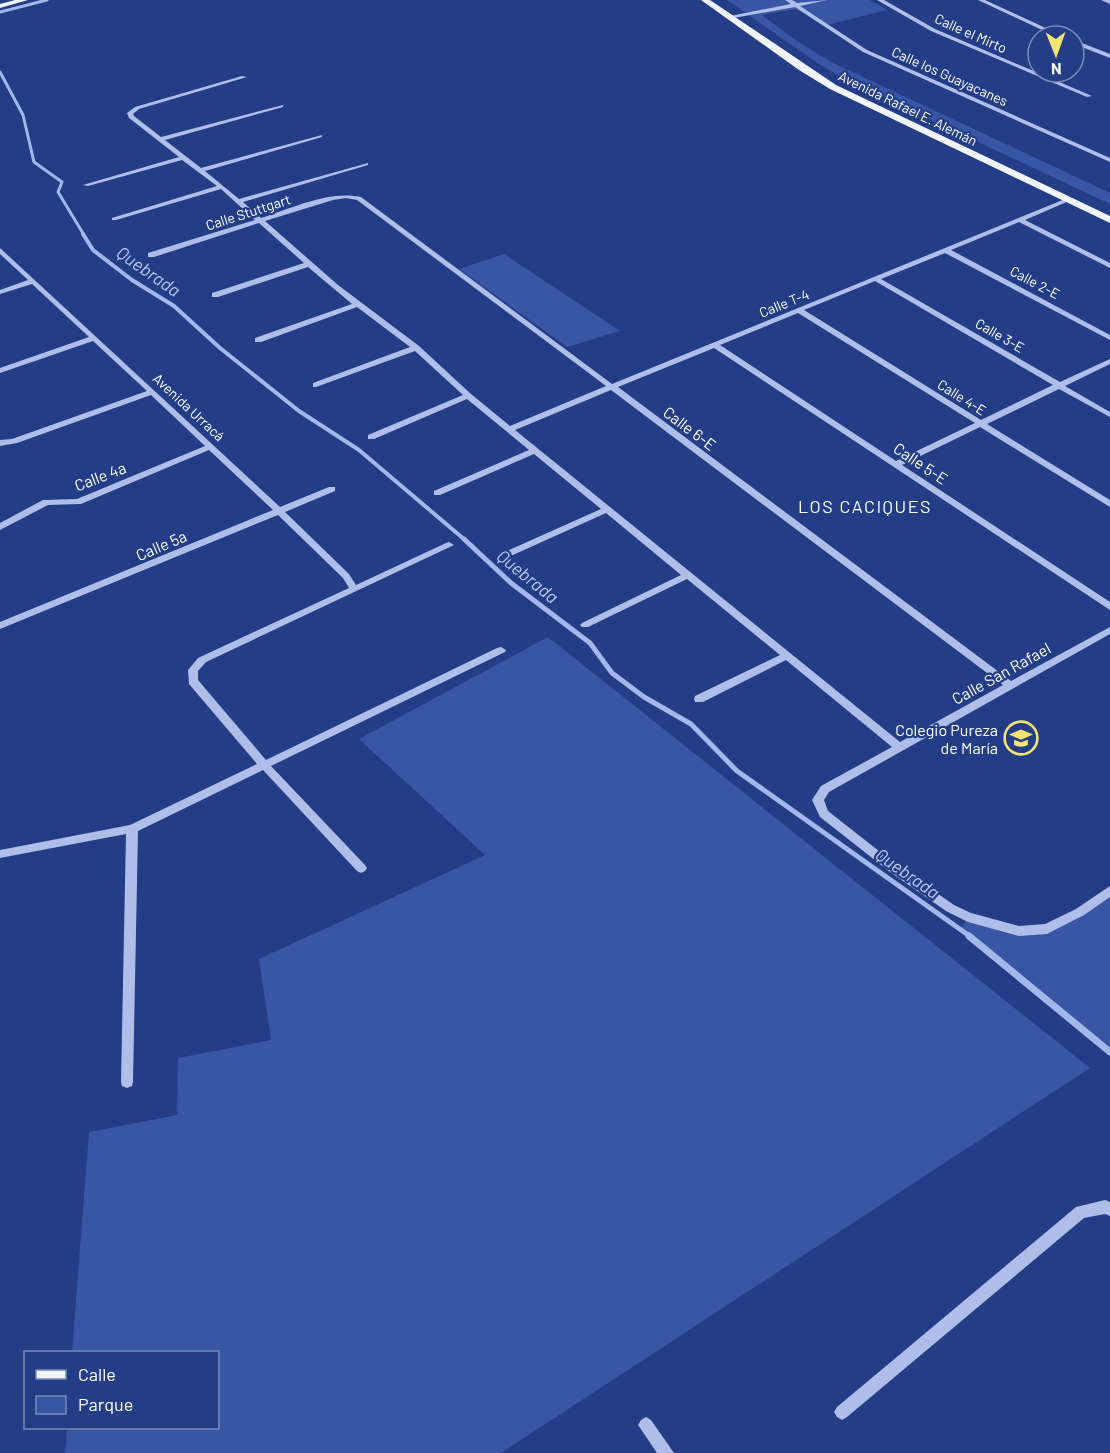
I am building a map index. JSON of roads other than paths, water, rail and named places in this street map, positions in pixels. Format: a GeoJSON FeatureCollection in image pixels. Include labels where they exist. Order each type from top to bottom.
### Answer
{"type":"FeatureCollection","features":[{"type":"Feature","properties":{"kind":"main road"},"geometry":{"type":"LineString","coordinates":[[0,6],[24,0]]}},
{"type":"Feature","properties":{"kind":"main road","name":"Avenida Rafael E. Alemán"},"geometry":{"type":"LineString","coordinates":[[705,0],[731,11],[846,83],[1110,209]]}},
{"type":"Feature","properties":{"kind":"main road","name":"Avenida Rafael E. Alemán"},"geometry":{"type":"LineString","coordinates":[[731,11],[833,87],[1110,220]]}},
{"type":"Feature","properties":{"kind":"street"},"geometry":{"type":"LineString","coordinates":[[731,11],[787,0]]}},
{"type":"Feature","properties":{"kind":"street","name":"Calle los Guayacanes"},"geometry":{"type":"LineString","coordinates":[[787,0],[865,51],[1110,160]]}},
{"type":"Feature","properties":{"kind":"street"},"geometry":{"type":"LineString","coordinates":[[731,11],[824,0]]}},
{"type":"Feature","properties":{"kind":"street","name":"Calle el Mirto"},"geometry":{"type":"LineString","coordinates":[[880,0],[933,30],[1089,96]]}},
{"type":"Feature","properties":{"kind":"street"},"geometry":{"type":"LineString","coordinates":[[981,0],[1034,24]]}},
{"type":"Feature","properties":{"kind":"street"},"geometry":{"type":"LineString","coordinates":[[1104,0],[1110,2]]}},
{"type":"Feature","properties":{"kind":"street"},"geometry":{"type":"LineString","coordinates":[[1086,47],[1110,56]]}},
{"type":"Feature","properties":{"kind":"street"},"geometry":{"type":"LineString","coordinates":[[244,77],[137,108],[130,113],[131,117],[201,170],[309,264],[416,348],[468,396],[898,746]]}},
{"type":"Feature","properties":{"kind":"street"},"geometry":{"type":"LineString","coordinates":[[162,139],[281,106]]}},
{"type":"Feature","properties":{"kind":"street"},"geometry":{"type":"LineString","coordinates":[[201,170],[320,136]]}},
{"type":"Feature","properties":{"kind":"street"},"geometry":{"type":"LineString","coordinates":[[86,185],[185,157]]}},
{"type":"Feature","properties":{"kind":"street"},"geometry":{"type":"LineString","coordinates":[[238,201],[366,164]]}},
{"type":"Feature","properties":{"kind":"street"},"geometry":{"type":"LineString","coordinates":[[114,219],[222,188]]}},
{"type":"Feature","properties":{"kind":"street","name":"Calle Stuttgart"},"geometry":{"type":"LineString","coordinates":[[151,255],[338,196],[353,196]]}},
{"type":"Feature","properties":{"kind":"street","name":"Calle 6-E"},"geometry":{"type":"LineString","coordinates":[[353,196],[363,200],[1010,686]]}},
{"type":"Feature","properties":{"kind":"street","name":"Calle T-4"},"geometry":{"type":"LineString","coordinates":[[509,429],[1067,200]]}},
{"type":"Feature","properties":{"kind":"street"},"geometry":{"type":"LineString","coordinates":[[1020,220],[1110,266]]}},
{"type":"Feature","properties":{"kind":"street","name":"Avenida Urracá"},"geometry":{"type":"LineString","coordinates":[[0,250],[280,511],[346,576],[354,589]]}},
{"type":"Feature","properties":{"kind":"street","name":"Calle 2-E"},"geometry":{"type":"LineString","coordinates":[[947,250],[1110,338]]}},
{"type":"Feature","properties":{"kind":"street"},"geometry":{"type":"LineString","coordinates":[[215,295],[309,264]]}},
{"type":"Feature","properties":{"kind":"street","name":"Calle 3-E"},"geometry":{"type":"LineString","coordinates":[[876,279],[1110,415]]}},
{"type":"Feature","properties":{"kind":"street"},"geometry":{"type":"LineString","coordinates":[[0,292],[32,281]]}},
{"type":"Feature","properties":{"kind":"street"},"geometry":{"type":"LineString","coordinates":[[258,340],[358,304]]}},
{"type":"Feature","properties":{"kind":"street","name":"Calle 4-E"},"geometry":{"type":"LineString","coordinates":[[800,311],[1110,504]]}},
{"type":"Feature","properties":{"kind":"street"},"geometry":{"type":"LineString","coordinates":[[0,371],[94,338]]}},
{"type":"Feature","properties":{"kind":"street","name":"Calle 5-E"},"geometry":{"type":"LineString","coordinates":[[715,345],[1110,607]]}},
{"type":"Feature","properties":{"kind":"street"},"geometry":{"type":"LineString","coordinates":[[316,385],[416,348]]}},
{"type":"Feature","properties":{"kind":"street"},"geometry":{"type":"LineString","coordinates":[[897,464],[1110,361]]}},
{"type":"Feature","properties":{"kind":"street"},"geometry":{"type":"LineString","coordinates":[[0,444],[152,392]]}},
{"type":"Feature","properties":{"kind":"street"},"geometry":{"type":"LineString","coordinates":[[371,437],[468,396]]}},
{"type":"Feature","properties":{"kind":"street","name":"Calle 4a"},"geometry":{"type":"LineString","coordinates":[[0,527],[46,502],[78,502],[211,446]]}},
{"type":"Feature","properties":{"kind":"street"},"geometry":{"type":"LineString","coordinates":[[437,493],[535,450]]}},
{"type":"Feature","properties":{"kind":"street","name":"Calle 5a"},"geometry":{"type":"LineString","coordinates":[[0,626],[332,489]]}},
{"type":"Feature","properties":{"kind":"street"},"geometry":{"type":"LineString","coordinates":[[510,553],[606,508]]}},
{"type":"Feature","properties":{"kind":"street"},"geometry":{"type":"LineString","coordinates":[[361,868],[265,766],[193,681],[193,670],[202,660],[449,545]]}},
{"type":"Feature","properties":{"kind":"street"},"geometry":{"type":"LineString","coordinates":[[585,625],[688,575]]}},
{"type":"Feature","properties":{"kind":"street","name":"Calle San Rafael"},"geometry":{"type":"LineString","coordinates":[[1110,630],[898,746],[825,789],[818,800],[824,814],[894,869],[950,908],[968,917],[1019,931],[1047,929],[1080,912],[1110,891]]}},
{"type":"Feature","properties":{"kind":"street"},"geometry":{"type":"LineString","coordinates":[[0,854],[132,829],[501,650]]}},
{"type":"Feature","properties":{"kind":"street"},"geometry":{"type":"LineString","coordinates":[[699,699],[787,656]]}},
{"type":"Feature","properties":{"kind":"street"},"geometry":{"type":"LineString","coordinates":[[127,1082],[132,829]]}},
{"type":"Feature","properties":{"kind":"street"},"geometry":{"type":"LineString","coordinates":[[842,1412],[1081,1212],[1105,1207],[1110,1209]]}},
{"type":"Feature","properties":{"kind":"street"},"geometry":{"type":"LineString","coordinates":[[646,1425],[666,1453]]}},
{"type":"Feature","properties":{"kind":"waterway","name":"Quebrada"},"geometry":{"type":"LineString","coordinates":[[0,12],[47,0]]}},
{"type":"Feature","properties":{"kind":"waterway","name":"Quebrada"},"geometry":{"type":"LineString","coordinates":[[0,72],[23,115],[34,162],[62,182],[58,192],[84,235]]}},
{"type":"Feature","properties":{"kind":"waterway","name":"Quebrada"},"geometry":{"type":"LineString","coordinates":[[83,234],[93,250],[132,280],[174,306],[220,348],[299,411],[359,450],[465,540]]}},
{"type":"Feature","properties":{"kind":"waterway","name":"Quebrada"},"geometry":{"type":"LineString","coordinates":[[464,539],[511,583],[590,643],[612,673],[644,697],[691,724],[737,771],[971,937]]}},
{"type":"Feature","properties":{"kind":"waterway","name":"Quebrada"},"geometry":{"type":"LineString","coordinates":[[969,936],[1110,1052]]}},
{"type":"Feature","properties":{"kind":"place","name":"Colegio Pureza de María"},"geometry":{"type":"Point","coordinates":[1021,738]}},
{"type":"Feature","properties":{"kind":"district","name":"LOS CACIQUES"},"geometry":{"type":"Point","coordinates":[865,506]}}]}
